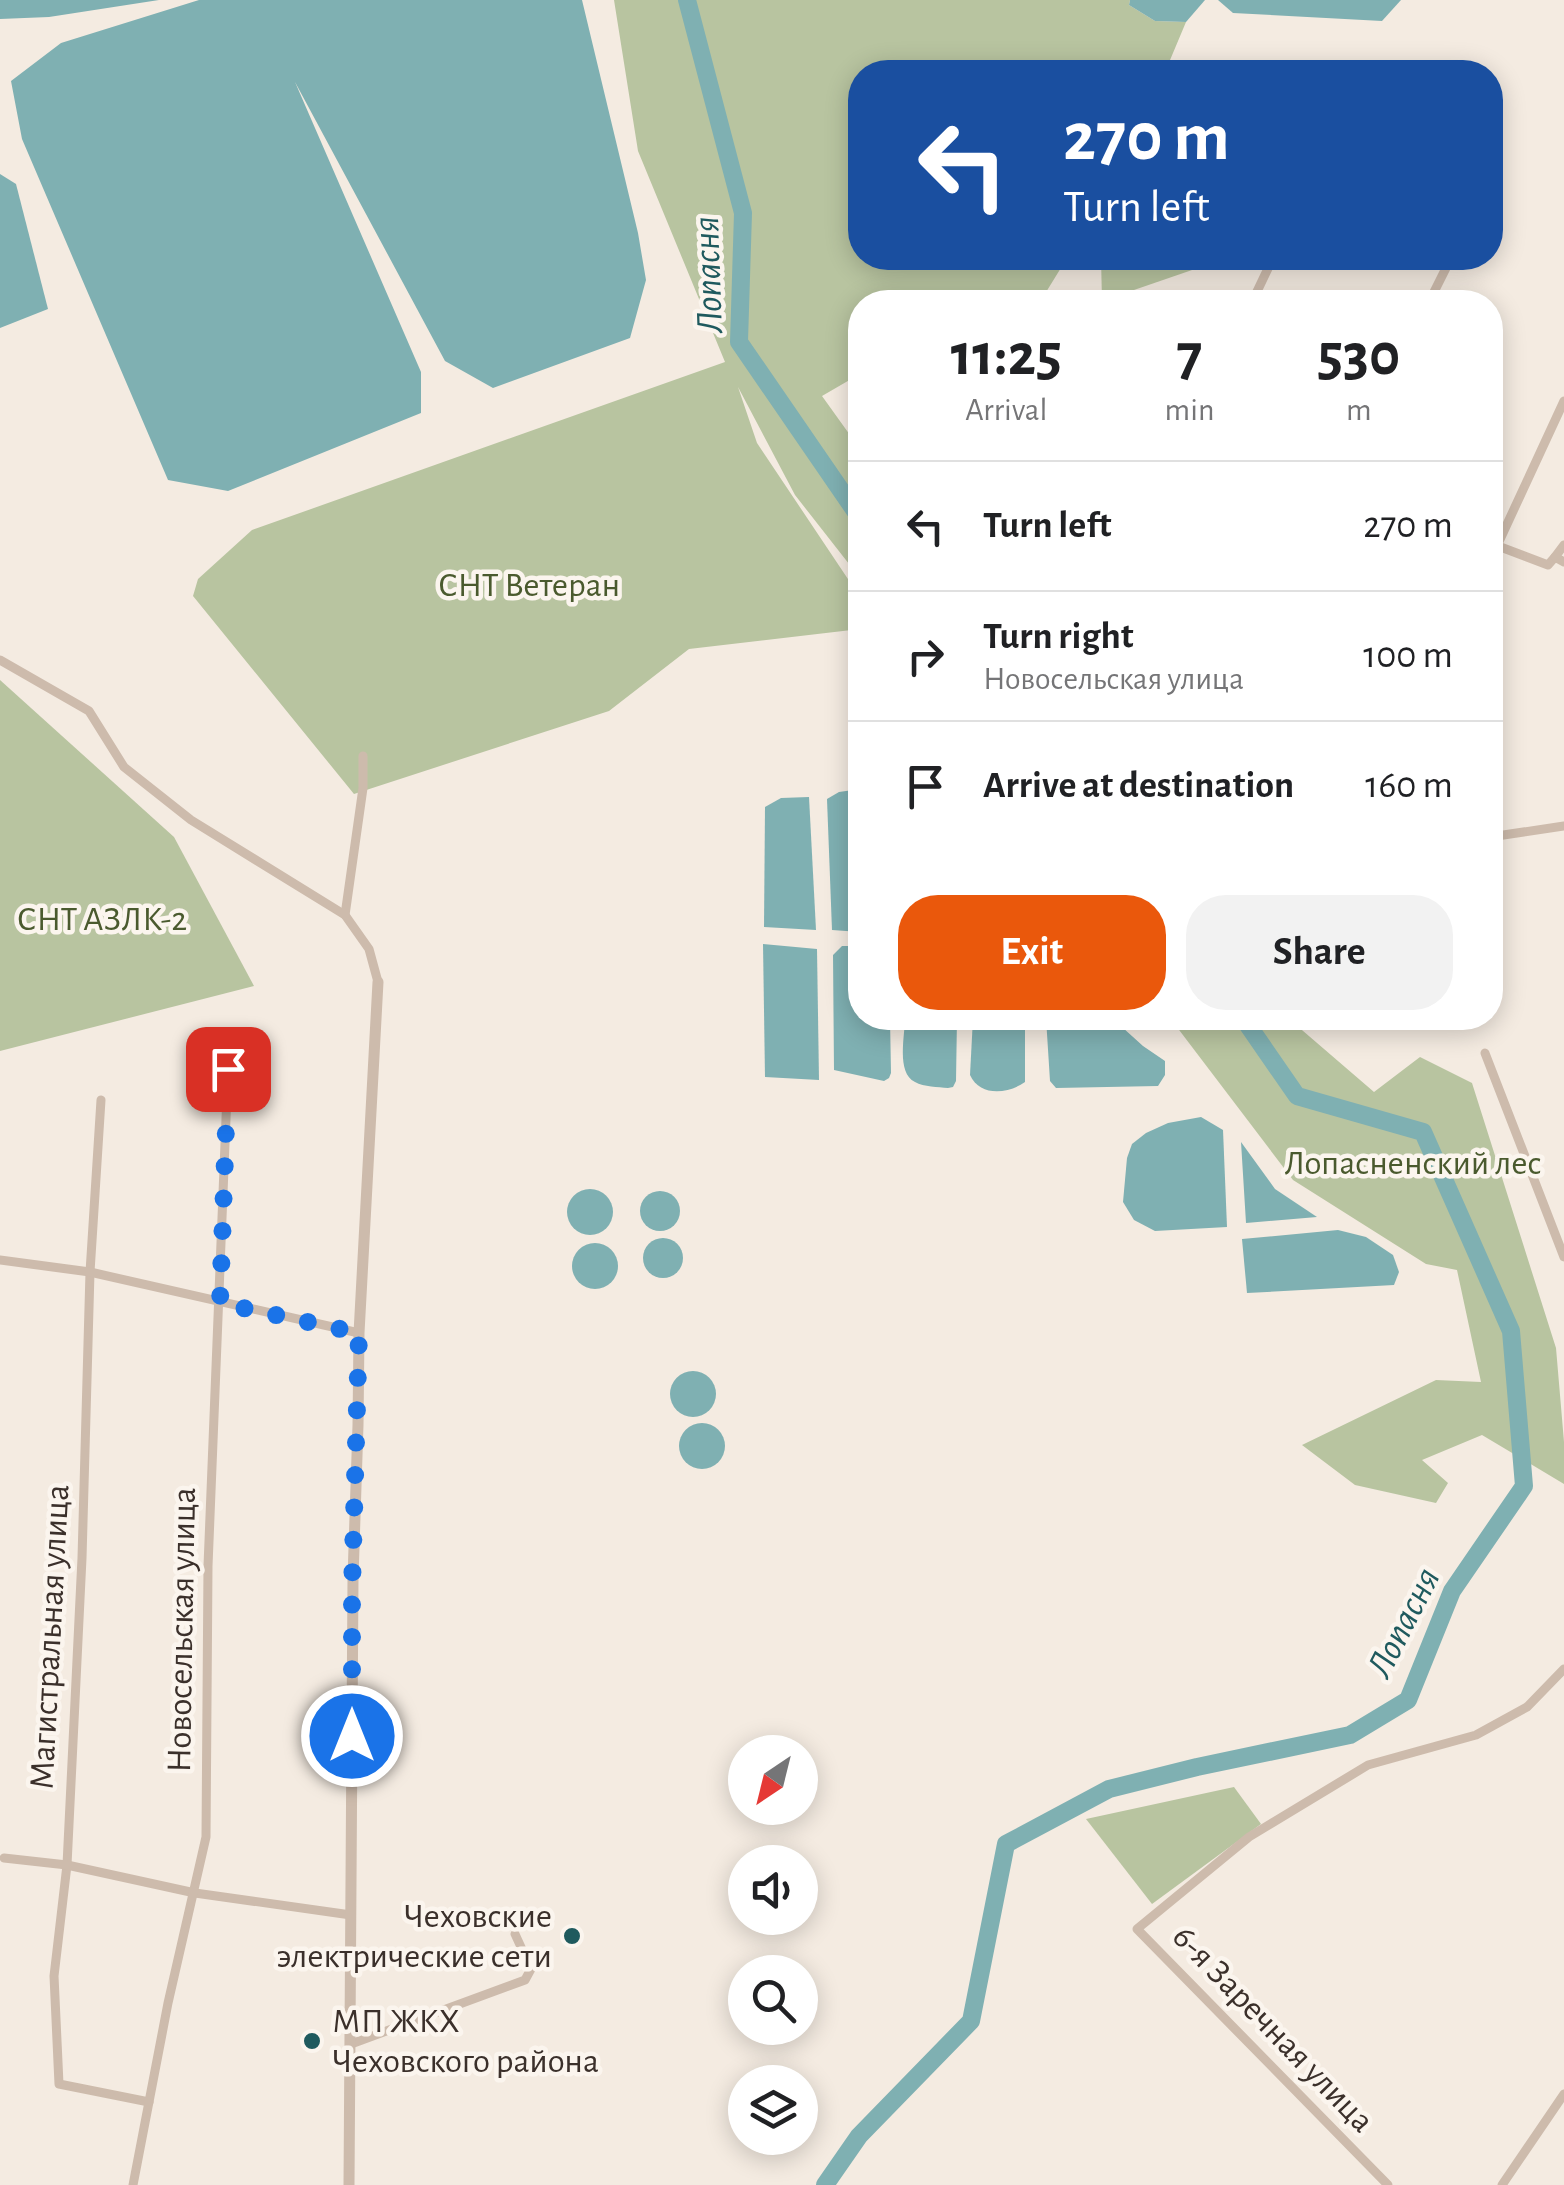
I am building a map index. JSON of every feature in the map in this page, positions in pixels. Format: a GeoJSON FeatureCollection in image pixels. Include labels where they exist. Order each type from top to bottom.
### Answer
{"type":"FeatureCollection","features":[{"type":"Feature","properties":{"kind":"street"},"geometry":{"type":"LineString","coordinates":[[1503,526],[1564,401]]}},
{"type":"Feature","properties":{"kind":"street"},"geometry":{"type":"LineString","coordinates":[[1503,548],[1548,565],[1560,560],[1564,545]]}},
{"type":"Feature","properties":{"kind":"street"},"geometry":{"type":"LineString","coordinates":[[0,660],[90,710],[124,766],[191,820],[345,915],[369,950],[378,982],[359,1333],[352,1589],[349,2185]]}},
{"type":"Feature","properties":{"kind":"street"},"geometry":{"type":"LineString","coordinates":[[345,915],[364,788],[363,756]]}},
{"type":"Feature","properties":{"kind":"street"},"geometry":{"type":"LineString","coordinates":[[1503,835],[1564,826]]}},
{"type":"Feature","properties":{"kind":"street"},"geometry":{"type":"LineString","coordinates":[[1485,1053],[1564,1256]]}},
{"type":"Feature","properties":{"kind":"street","name":"Новосельская улица"},"geometry":{"type":"LineString","coordinates":[[132,2185],[206,1837],[208,1566],[228,1069]]}},
{"type":"Feature","properties":{"kind":"street","name":"Магистральная улица"},"geometry":{"type":"LineString","coordinates":[[101,1100],[90,1272],[86,1478],[67,1865],[54,1976],[60,2084],[149,2102]]}},
{"type":"Feature","properties":{"kind":"street"},"geometry":{"type":"LineString","coordinates":[[0,1260],[90,1272],[359,1333]]}},
{"type":"Feature","properties":{"kind":"street","name":"6-я Заречная улица"},"geometry":{"type":"LineString","coordinates":[[1388,2185],[1137,1929],[1249,1836],[1368,1764],[1476,1735],[1527,1706],[1564,1669]]}},
{"type":"Feature","properties":{"kind":"street"},"geometry":{"type":"LineString","coordinates":[[4,1858],[67,1865],[195,1894],[351,1915]]}},
{"type":"Feature","properties":{"kind":"street"},"geometry":{"type":"LineString","coordinates":[[351,2044],[525,1980],[531,1969],[515,1934]]}},
{"type":"Feature","properties":{"kind":"street"},"geometry":{"type":"LineString","coordinates":[[1502,2185],[1564,2094]]}},
{"type":"Feature","properties":{"kind":"green space","name":"СНТ Ветеран"},"geometry":{"type":"Polygon","coordinates":[[[614,0],[1130,0],[1129,5],[1155,21],[1186,22],[1170,60],[848,60],[848,270],[1060,270],[1047,290],[848,290],[848,381],[822,396],[848,432],[848,563],[795,495],[738,387],[757,443],[848,579],[848,630],[689,649],[609,711],[354,794],[193,596],[198,579],[252,530],[725,362],[638,151],[614,0]]]}},
{"type":"Feature","properties":{"kind":"green space"},"geometry":{"type":"Polygon","coordinates":[[[1101,270],[1192,270],[1134,290],[1102,290],[1101,270]]]}},
{"type":"Feature","properties":{"kind":"green space","name":"СНТ АЗЛК-2"},"geometry":{"type":"Polygon","coordinates":[[[0,680],[174,837],[254,986],[0,1051],[0,680]]]}},
{"type":"Feature","properties":{"kind":"green space","name":"Лопасненский лес"},"geometry":{"type":"Polygon","coordinates":[[[1179,1030],[1302,1030],[1374,1092],[1420,1057],[1472,1083],[1556,1348],[1564,1484],[1482,1435],[1422,1460],[1448,1483],[1436,1503],[1355,1485],[1302,1445],[1436,1380],[1481,1382],[1457,1270],[1426,1264],[1293,1180],[1179,1030]]]}},
{"type":"Feature","properties":{"kind":"green space"},"geometry":{"type":"Polygon","coordinates":[[[1234,1787],[1261,1824],[1152,1904],[1086,1819],[1234,1787]]]}},
{"type":"Feature","properties":{"kind":"water"},"geometry":{"type":"Polygon","coordinates":[[[0,0],[159,0],[49,17],[0,19],[0,0]]]}},
{"type":"Feature","properties":{"kind":"water"},"geometry":{"type":"Polygon","coordinates":[[[199,0],[582,0],[646,280],[630,338],[493,388],[445,361],[295,82],[421,372],[421,413],[228,491],[168,480],[22,139],[11,81],[61,43],[199,0]]]}},
{"type":"Feature","properties":{"kind":"water"},"geometry":{"type":"Polygon","coordinates":[[[1130,0],[1205,0],[1186,22],[1155,21],[1129,5],[1130,0]]]}},
{"type":"Feature","properties":{"kind":"water"},"geometry":{"type":"Polygon","coordinates":[[[1218,0],[1401,0],[1382,21],[1233,13],[1218,0]]]}},
{"type":"Feature","properties":{"kind":"water"},"geometry":{"type":"Polygon","coordinates":[[[0,174],[16,184],[48,309],[0,328],[0,174]]]}},
{"type":"Feature","properties":{"kind":"water"},"geometry":{"type":"Polygon","coordinates":[[[848,791],[848,931],[832,930],[827,799],[848,791]]]}},
{"type":"Feature","properties":{"kind":"water"},"geometry":{"type":"Polygon","coordinates":[[[809,797],[816,930],[764,927],[765,807],[781,798],[809,797]]]}},
{"type":"Feature","properties":{"kind":"water"},"geometry":{"type":"Polygon","coordinates":[[[763,944],[817,949],[819,1080],[765,1077],[763,944]]]}},
{"type":"Feature","properties":{"kind":"water"},"geometry":{"type":"Polygon","coordinates":[[[842,946],[848,946],[848,1030],[890,1030],[891,1073],[884,1081],[834,1070],[833,955],[842,946]]]}},
{"type":"Feature","properties":{"kind":"water"},"geometry":{"type":"Polygon","coordinates":[[[904,1030],[957,1030],[953,1087],[927,1086],[909,1077],[903,1062],[904,1030]]]}},
{"type":"Feature","properties":{"kind":"water"},"geometry":{"type":"Polygon","coordinates":[[[972,1030],[1025,1030],[1025,1082],[1011,1089],[987,1090],[970,1075],[972,1030]]]}},
{"type":"Feature","properties":{"kind":"water"},"geometry":{"type":"Polygon","coordinates":[[[1047,1030],[1125,1030],[1165,1061],[1165,1075],[1158,1086],[1056,1088],[1050,1081],[1047,1030]]]}},
{"type":"Feature","properties":{"kind":"water"},"geometry":{"type":"Polygon","coordinates":[[[1201,1117],[1223,1130],[1227,1227],[1155,1231],[1134,1220],[1123,1202],[1132,1144],[1168,1123],[1201,1117]]]}},
{"type":"Feature","properties":{"kind":"water"},"geometry":{"type":"Polygon","coordinates":[[[1241,1142],[1275,1189],[1317,1217],[1246,1223],[1241,1142]]]}},
{"type":"Feature","properties":{"kind":"water"},"geometry":{"type":"Polygon","coordinates":[[[590,1189],[606,1196],[613,1212],[606,1228],[590,1235],[574,1228],[567,1212],[574,1196],[590,1189]]]}},
{"type":"Feature","properties":{"kind":"water"},"geometry":{"type":"Polygon","coordinates":[[[660,1191],[674,1197],[680,1211],[674,1225],[660,1231],[646,1225],[640,1211],[646,1197],[660,1191]]]}},
{"type":"Feature","properties":{"kind":"water"},"geometry":{"type":"Polygon","coordinates":[[[1338,1230],[1366,1237],[1393,1255],[1399,1272],[1394,1285],[1247,1293],[1242,1239],[1338,1230]]]}},
{"type":"Feature","properties":{"kind":"water"},"geometry":{"type":"Polygon","coordinates":[[[663,1238],[677,1244],[683,1258],[677,1272],[663,1278],[649,1272],[643,1258],[649,1244],[663,1238]]]}},
{"type":"Feature","properties":{"kind":"water"},"geometry":{"type":"Polygon","coordinates":[[[595,1243],[611,1250],[618,1266],[611,1282],[595,1289],[579,1282],[572,1266],[579,1250],[595,1243]]]}},
{"type":"Feature","properties":{"kind":"water"},"geometry":{"type":"Polygon","coordinates":[[[693,1371],[709,1378],[716,1394],[709,1410],[693,1417],[677,1410],[670,1394],[677,1378],[693,1371]]]}},
{"type":"Feature","properties":{"kind":"water"},"geometry":{"type":"Polygon","coordinates":[[[702,1423],[718,1430],[725,1446],[718,1462],[702,1469],[686,1462],[679,1446],[686,1430],[702,1423]]]}},
{"type":"Feature","properties":{"kind":"waterway","name":"Лопасня"},"geometry":{"type":"LineString","coordinates":[[687,0],[743,213],[739,342],[848,501]]}},
{"type":"Feature","properties":{"kind":"waterway","name":"Лопасня"},"geometry":{"type":"LineString","coordinates":[[825,2185],[859,2136],[971,2021],[1006,1844],[1109,1789],[1350,1735],[1408,1700],[1452,1591],[1524,1486],[1511,1331],[1423,1132],[1297,1096],[1251,1030]]}},
{"type":"Feature","properties":{"kind":"place","name":"Чеховские электрические сети"},"geometry":{"type":"Point","coordinates":[572,1936]}},
{"type":"Feature","properties":{"kind":"place","name":"МП ЖКХ Чеховского района"},"geometry":{"type":"Point","coordinates":[312,2041]}},
{"type":"Feature","properties":{"kind":"route"},"geometry":{"type":"LineString","coordinates":[[228,1069],[220,1303],[359,1333],[352,1736]]}}]}
